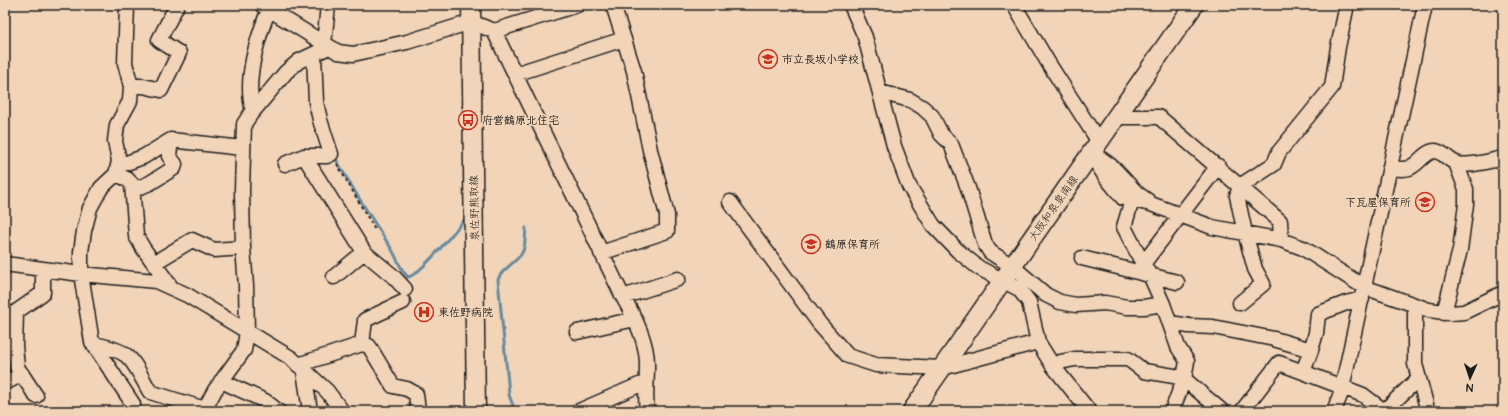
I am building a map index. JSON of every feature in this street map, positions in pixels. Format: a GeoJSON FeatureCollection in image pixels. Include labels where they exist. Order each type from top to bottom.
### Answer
{"type":"FeatureCollection","features":[{"type":"Feature","properties":{"kind":"main road","name":"大阪和泉泉南線"},"geometry":{"type":"LineString","coordinates":[[912,411],[1194,5]]}},
{"type":"Feature","properties":{"kind":"main road","name":"泉佐野熊取線"},"geometry":{"type":"LineString","coordinates":[[471,14],[476,411]]}},
{"type":"Feature","properties":{"kind":"street"},"geometry":{"type":"LineString","coordinates":[[117,170],[119,161],[115,141],[117,125],[130,101],[131,86],[125,63],[127,5]]}},
{"type":"Feature","properties":{"kind":"street"},"geometry":{"type":"LineString","coordinates":[[131,86],[143,86],[161,90],[179,53],[159,40],[177,5]]}},
{"type":"Feature","properties":{"kind":"street"},"geometry":{"type":"LineString","coordinates":[[326,45],[328,5]]}},
{"type":"Feature","properties":{"kind":"street"},"geometry":{"type":"LineString","coordinates":[[494,31],[577,5]]}},
{"type":"Feature","properties":{"kind":"street"},"geometry":{"type":"LineString","coordinates":[[601,253],[667,231],[667,215],[650,150],[634,71],[613,5]]}},
{"type":"Feature","properties":{"kind":"street"},"geometry":{"type":"LineString","coordinates":[[851,5],[866,37],[894,146],[909,186],[934,225],[958,251],[974,264],[1008,273],[1060,302],[1076,305],[1093,302],[1105,302],[1127,307],[1144,307],[1163,304]]}},
{"type":"Feature","properties":{"kind":"street"},"geometry":{"type":"LineString","coordinates":[[1014,5],[1049,64],[1095,148],[1103,159],[1114,168],[1132,189],[1152,204]]}},
{"type":"Feature","properties":{"kind":"street"},"geometry":{"type":"LineString","coordinates":[[1240,303],[1263,284],[1255,268],[1245,233],[1237,196],[1240,186],[1274,164],[1279,152],[1332,87],[1338,47],[1348,5]]}},
{"type":"Feature","properties":{"kind":"street"},"geometry":{"type":"LineString","coordinates":[[1334,411],[1342,387],[1425,5]]}},
{"type":"Feature","properties":{"kind":"street"},"geometry":{"type":"LineString","coordinates":[[253,111],[250,100],[249,85],[266,7],[338,52],[353,54],[407,42],[471,14],[494,31],[601,253],[635,319],[647,355],[645,398],[647,411]]}},
{"type":"Feature","properties":{"kind":"street"},"geometry":{"type":"LineString","coordinates":[[514,74],[624,39]]}},
{"type":"Feature","properties":{"kind":"street"},"geometry":{"type":"LineString","coordinates":[[93,344],[121,351],[131,358],[150,392],[208,410],[208,403],[221,381],[244,350],[247,332],[242,190],[242,148],[244,124],[286,72],[299,61],[314,54],[326,45]]}},
{"type":"Feature","properties":{"kind":"street"},"geometry":{"type":"LineString","coordinates":[[285,164],[304,156],[327,156],[331,154],[316,102],[314,54]]}},
{"type":"Feature","properties":{"kind":"street"},"geometry":{"type":"LineString","coordinates":[[880,92],[910,100],[922,107],[932,116],[941,134],[951,144],[968,188],[985,244],[1029,302],[1038,342],[1053,366],[1089,411]]}},
{"type":"Feature","properties":{"kind":"street"},"geometry":{"type":"LineString","coordinates":[[1116,117],[1159,117],[1218,166],[1280,221],[1280,240]]}},
{"type":"Feature","properties":{"kind":"street"},"geometry":{"type":"LineString","coordinates":[[132,411],[133,404],[93,344],[81,274],[81,252],[84,231],[90,208],[101,188],[117,170],[171,140],[242,148]]}},
{"type":"Feature","properties":{"kind":"street"},"geometry":{"type":"LineString","coordinates":[[133,190],[150,183],[174,168],[175,164],[170,156],[171,140]]}},
{"type":"Feature","properties":{"kind":"street"},"geometry":{"type":"LineString","coordinates":[[1095,148],[1105,176],[1123,198],[1152,204],[1212,227],[1280,240],[1303,248],[1363,293],[1444,313],[1464,312],[1503,293]]}},
{"type":"Feature","properties":{"kind":"street"},"geometry":{"type":"LineString","coordinates":[[1390,168],[1407,168],[1414,165],[1430,152],[1435,151],[1443,154],[1456,164],[1466,189],[1466,204],[1460,250],[1444,313]]}},
{"type":"Feature","properties":{"kind":"street"},"geometry":{"type":"LineString","coordinates":[[304,156],[364,252],[393,276],[404,295],[365,320],[362,344]]}},
{"type":"Feature","properties":{"kind":"street"},"geometry":{"type":"LineString","coordinates":[[1456,164],[1466,165],[1503,158]]}},
{"type":"Feature","properties":{"kind":"street"},"geometry":{"type":"LineString","coordinates":[[1146,270],[1180,215],[1218,166]]}},
{"type":"Feature","properties":{"kind":"street"},"geometry":{"type":"LineString","coordinates":[[117,170],[132,184],[136,236],[171,287]]}},
{"type":"Feature","properties":{"kind":"street"},"geometry":{"type":"LineString","coordinates":[[1132,200],[1124,227],[1163,304],[1178,348],[1187,361],[1184,379],[1172,411]]}},
{"type":"Feature","properties":{"kind":"street"},"geometry":{"type":"LineString","coordinates":[[730,202],[819,323],[848,356],[876,365],[942,368],[1038,342]]}},
{"type":"Feature","properties":{"kind":"street"},"geometry":{"type":"LineString","coordinates":[[154,263],[192,240],[214,250],[243,248]]}},
{"type":"Feature","properties":{"kind":"street"},"geometry":{"type":"LineString","coordinates":[[334,277],[364,252]]}},
{"type":"Feature","properties":{"kind":"street"},"geometry":{"type":"LineString","coordinates":[[1082,258],[1146,270],[1177,282]]}},
{"type":"Feature","properties":{"kind":"street"},"geometry":{"type":"LineString","coordinates":[[5,264],[81,274],[156,281],[171,287],[187,295],[291,358],[327,391],[342,411]]}},
{"type":"Feature","properties":{"kind":"street"},"geometry":{"type":"LineString","coordinates":[[36,396],[17,367],[15,346],[16,312],[42,293],[43,269]]}},
{"type":"Feature","properties":{"kind":"street"},"geometry":{"type":"LineString","coordinates":[[623,297],[678,279]]}},
{"type":"Feature","properties":{"kind":"street"},"geometry":{"type":"LineString","coordinates":[[1303,372],[1316,333],[1318,314],[1346,303],[1363,293]]}},
{"type":"Feature","properties":{"kind":"street"},"geometry":{"type":"LineString","coordinates":[[1415,305],[1415,364],[1426,404]]}},
{"type":"Feature","properties":{"kind":"street"},"geometry":{"type":"LineString","coordinates":[[577,332],[635,319]]}},
{"type":"Feature","properties":{"kind":"street"},"geometry":{"type":"LineString","coordinates":[[1170,323],[1189,326],[1213,327],[1274,339],[1311,350]]}},
{"type":"Feature","properties":{"kind":"street"},"geometry":{"type":"LineString","coordinates":[[301,368],[362,344],[369,346],[393,386],[407,389],[416,394],[418,411]]}},
{"type":"Feature","properties":{"kind":"street"},"geometry":{"type":"LineString","coordinates":[[1053,366],[1060,362],[1075,359],[1128,359],[1144,371],[1184,379],[1222,411]]}},
{"type":"Feature","properties":{"kind":"street"},"geometry":{"type":"LineString","coordinates":[[1242,411],[1280,363],[1363,395],[1384,411],[1419,378]]}},
{"type":"Feature","properties":{"kind":"street"},"geometry":{"type":"LineString","coordinates":[[301,368],[308,410]]}},
{"type":"Feature","properties":{"kind":"street"},"geometry":{"type":"LineString","coordinates":[[5,383],[22,374]]}},
{"type":"Feature","properties":{"kind":"street"},"geometry":{"type":"LineString","coordinates":[[221,381],[265,401],[278,411]]}},
{"type":"Feature","properties":{"kind":"street"},"geometry":{"type":"LineString","coordinates":[[579,411],[646,382]]}},
{"type":"Feature","properties":{"kind":"street"},"geometry":{"type":"LineString","coordinates":[[132,411],[150,392]]}},
{"type":"Feature","properties":{"kind":"path"},"geometry":{"type":"LineString","coordinates":[[331,154],[375,230]]}},
{"type":"Feature","properties":{"kind":"waterway"},"geometry":{"type":"LineString","coordinates":[[334,156],[408,277],[414,275],[429,261],[466,218]]}},
{"type":"Feature","properties":{"kind":"waterway"},"geometry":{"type":"LineString","coordinates":[[515,411],[509,395],[498,280],[499,276],[522,253],[525,244],[526,228]]}},
{"type":"Feature","properties":{"kind":"place","name":"市立長坂小学校"},"geometry":{"type":"Point","coordinates":[768,59]}},
{"type":"Feature","properties":{"kind":"place","name":"府営鶴原北住宅"},"geometry":{"type":"Point","coordinates":[468,120]}},
{"type":"Feature","properties":{"kind":"place","name":"下瓦屋保育所"},"geometry":{"type":"Point","coordinates":[1425,202]}},
{"type":"Feature","properties":{"kind":"place","name":"鶴原保育所"},"geometry":{"type":"Point","coordinates":[811,244]}},
{"type":"Feature","properties":{"kind":"place","name":"東佐野病院"},"geometry":{"type":"Point","coordinates":[424,312]}}]}
